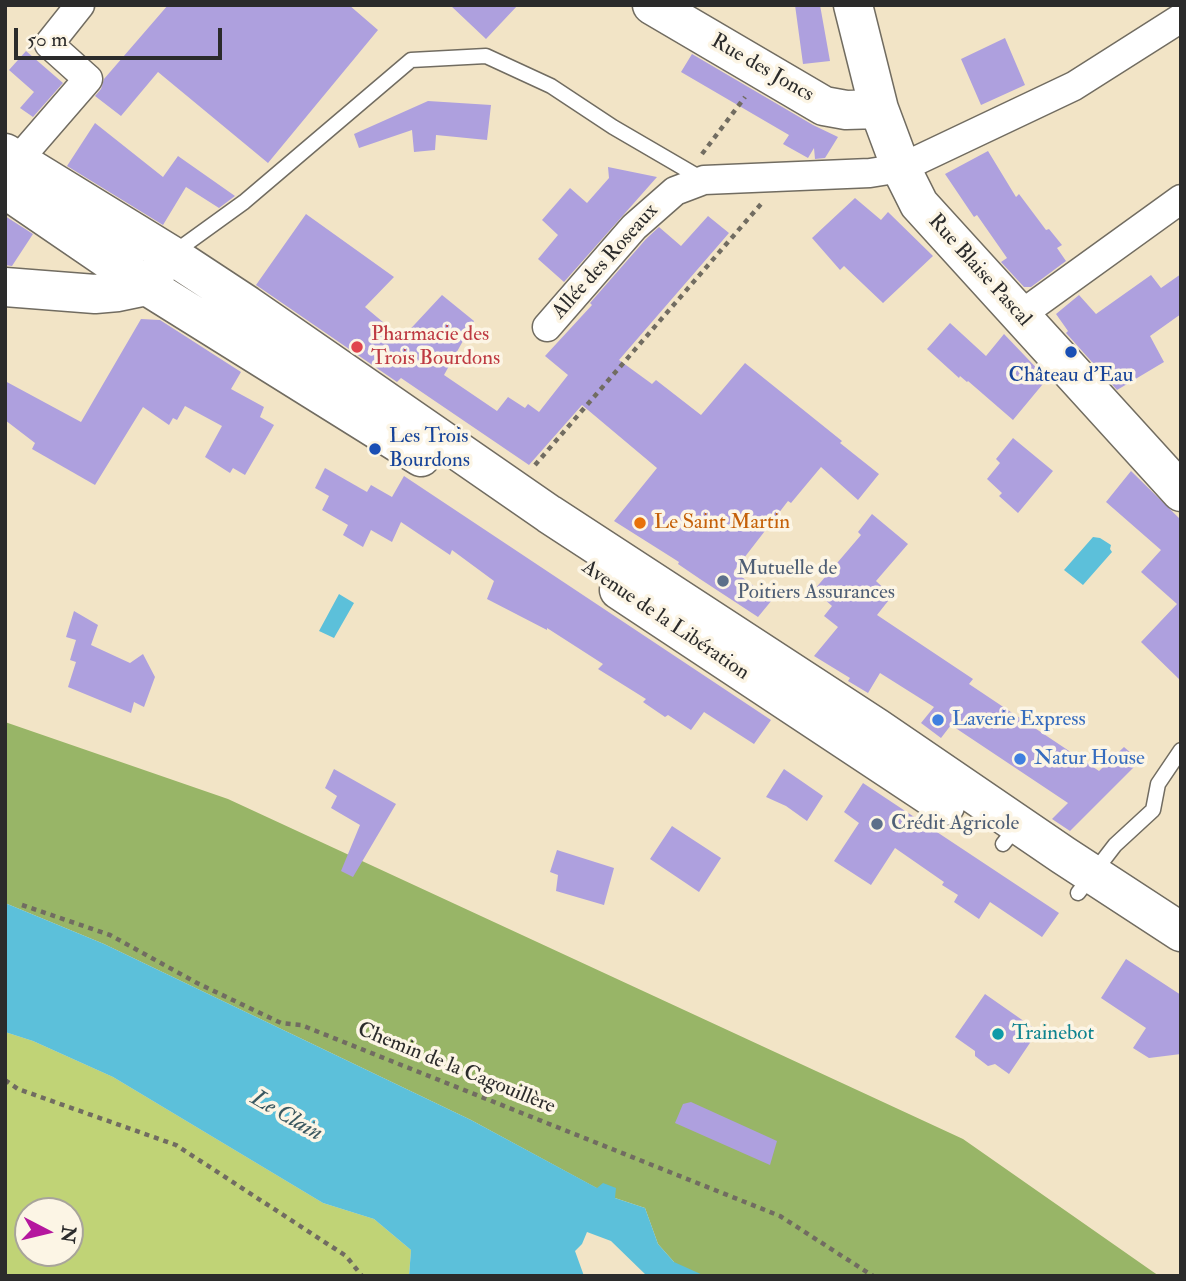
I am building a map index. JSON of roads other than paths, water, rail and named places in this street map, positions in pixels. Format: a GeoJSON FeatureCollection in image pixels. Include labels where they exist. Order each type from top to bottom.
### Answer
{"type":"FeatureCollection","features":[{"type":"Feature","properties":{"kind":"main road","name":"Rue des Joncs"},"geometry":{"type":"LineString","coordinates":[[652,5],[824,106],[846,110],[879,108]]}},
{"type":"Feature","properties":{"kind":"main road","name":"Rue Blaise Pascal"},"geometry":{"type":"LineString","coordinates":[[853,5],[879,108],[901,168],[919,204],[1019,316],[1178,484]]}},
{"type":"Feature","properties":{"kind":"main road","name":"Avenue de la Libération"},"geometry":{"type":"LineString","coordinates":[[9,168],[90,248],[147,286],[350,394],[514,490],[767,672]]}},
{"type":"Feature","properties":{"kind":"main road","name":"Avenue de la Libération"},"geometry":{"type":"LineString","coordinates":[[9,168],[171,255],[350,394],[398,442],[767,672],[1085,884],[1181,960]]}},
{"type":"Feature","properties":{"kind":"main road"},"geometry":{"type":"LineString","coordinates":[[6,287],[90,248],[171,255]]}},
{"type":"Feature","properties":{"kind":"main road"},"geometry":{"type":"LineString","coordinates":[[6,287],[96,294],[118,292],[147,286],[171,255]]}},
{"type":"Feature","properties":{"kind":"main road","name":"Avenue de la Libération"},"geometry":{"type":"LineString","coordinates":[[1085,884],[1181,932]]}},
{"type":"Feature","properties":{"kind":"street"},"geometry":{"type":"LineString","coordinates":[[9,168],[88,79],[49,44],[80,5]]}},
{"type":"Feature","properties":{"kind":"street"},"geometry":{"type":"LineString","coordinates":[[696,175],[783,178],[870,173],[901,168],[1074,86],[1181,18]]}},
{"type":"Feature","properties":{"kind":"street","name":"Allée des Roseaux"},"geometry":{"type":"LineString","coordinates":[[547,327],[634,227],[661,201],[696,175]]}},
{"type":"Feature","properties":{"kind":"street"},"geometry":{"type":"LineString","coordinates":[[1019,316],[1181,200]]}},
{"type":"Feature","properties":{"kind":"lane"},"geometry":{"type":"LineString","coordinates":[[171,255],[244,202],[411,60],[486,56],[551,86],[613,127],[696,175]]}},
{"type":"Feature","properties":{"kind":"lane"},"geometry":{"type":"LineString","coordinates":[[1085,884],[1115,845],[1153,810],[1158,784],[1181,750]]}},
{"type":"Feature","properties":{"kind":"water"},"geometry":{"type":"Polygon","coordinates":[[[1093,537],[1111,545],[1112,552],[1083,585],[1064,570],[1093,537]]]}},
{"type":"Feature","properties":{"kind":"water"},"geometry":{"type":"Polygon","coordinates":[[[339,594],[354,603],[334,638],[319,631],[339,594]]]}},
{"type":"Feature","properties":{"kind":"water","name":"Le Clain"},"geometry":{"type":"Polygon","coordinates":[[[5,903],[104,944],[471,1120],[597,1188],[603,1183],[616,1188],[615,1198],[645,1208],[658,1244],[674,1262],[705,1276],[647,1276],[611,1241],[587,1232],[582,1244],[575,1251],[584,1276],[409,1276],[411,1250],[374,1219],[323,1203],[113,1077],[33,1041],[5,1032],[5,903]]]}},
{"type":"Feature","properties":{"kind":"place","name":"Pharmacie des Trois Bourdons"},"geometry":{"type":"Point","coordinates":[357,347]}},
{"type":"Feature","properties":{"kind":"place","name":"Château d'Eau"},"geometry":{"type":"Point","coordinates":[1071,352]}},
{"type":"Feature","properties":{"kind":"place","name":"Les Trois Bourdons"},"geometry":{"type":"Point","coordinates":[375,449]}},
{"type":"Feature","properties":{"kind":"place","name":"Le Saint Martin"},"geometry":{"type":"Point","coordinates":[640,523]}},
{"type":"Feature","properties":{"kind":"place","name":"Mutuelle de Poitiers Assurances"},"geometry":{"type":"Point","coordinates":[723,581]}},
{"type":"Feature","properties":{"kind":"place","name":"Laverie Express"},"geometry":{"type":"Point","coordinates":[938,720]}},
{"type":"Feature","properties":{"kind":"place","name":"Natur House"},"geometry":{"type":"Point","coordinates":[1020,759]}},
{"type":"Feature","properties":{"kind":"place","name":"Crédit Agricole"},"geometry":{"type":"Point","coordinates":[877,824]}},
{"type":"Feature","properties":{"kind":"place","name":"Trainebot"},"geometry":{"type":"Point","coordinates":[998,1034]}}]}
